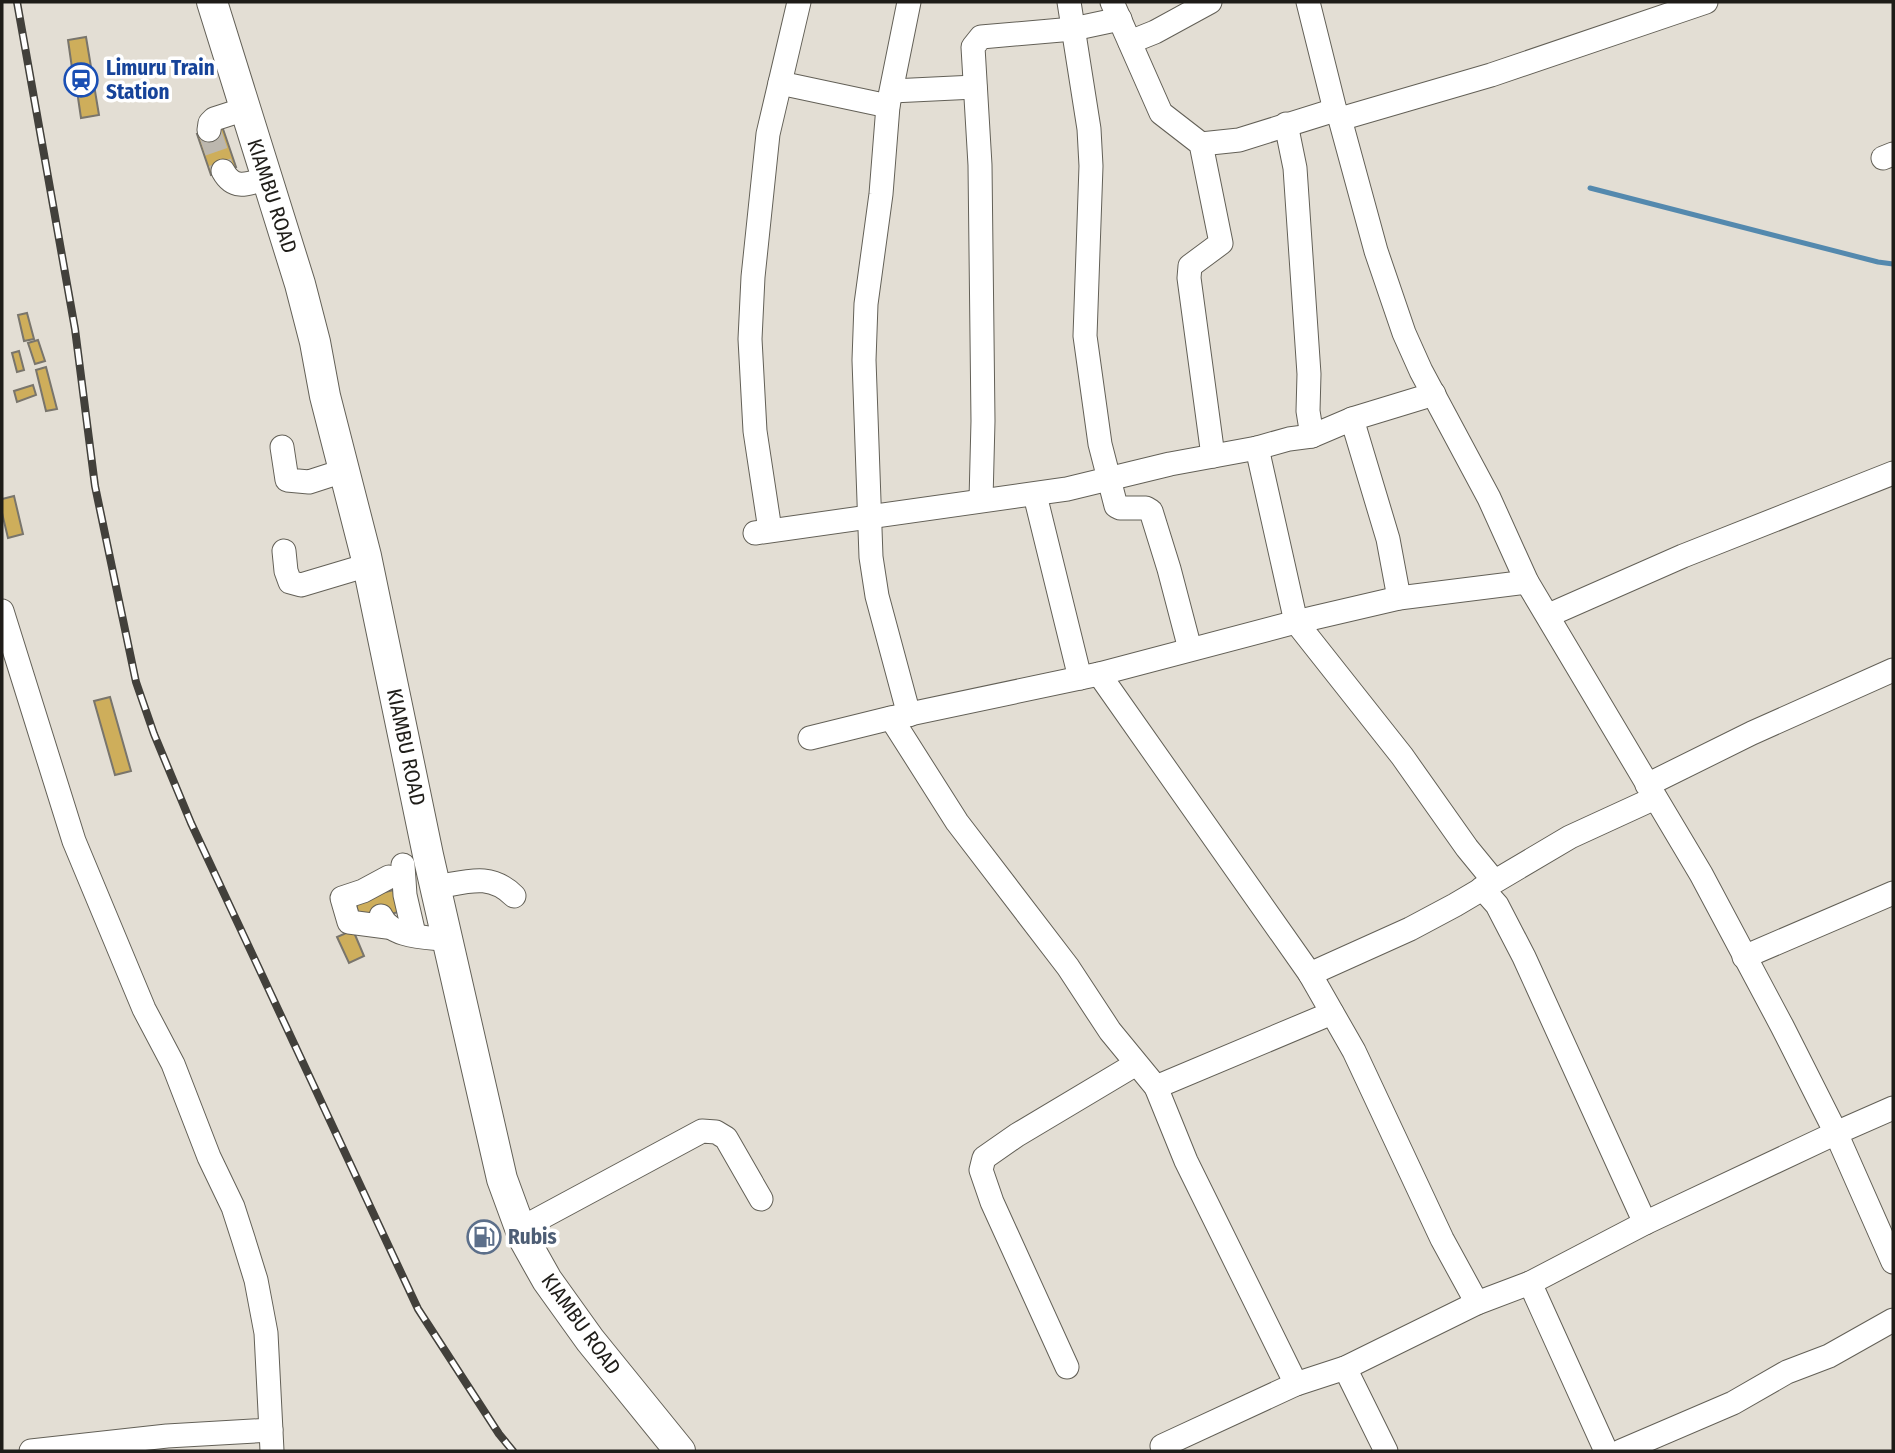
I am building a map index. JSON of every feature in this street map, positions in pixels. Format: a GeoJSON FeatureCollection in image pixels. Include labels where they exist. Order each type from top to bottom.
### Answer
{"type":"FeatureCollection","features":[{"type":"Feature","properties":{"kind":"main road","name":"KIAMBU ROAD"},"geometry":{"type":"LineString","coordinates":[[212,2],[300,284],[343,471],[368,565],[394,889],[436,887],[494,1148],[520,1229],[547,1280],[590,1340],[680,1451]]}},
{"type":"Feature","properties":{"kind":"street"},"geometry":{"type":"LineString","coordinates":[[799,2],[768,134],[753,277],[750,339],[763,532],[981,500],[1035,495],[1312,436],[1352,419],[1434,394]]}},
{"type":"Feature","properties":{"kind":"street"},"geometry":{"type":"LineString","coordinates":[[909,2],[890,98],[866,315],[864,360],[871,557],[900,716],[957,822],[1060,957],[1110,1031],[1156,1087],[1186,1161],[1296,1384]]}},
{"type":"Feature","properties":{"kind":"street"},"geometry":{"type":"LineString","coordinates":[[1069,2],[1089,129],[1091,166],[1085,336],[1090,385],[1101,444],[1116,506],[1146,508],[1151,511],[1190,649]]}},
{"type":"Feature","properties":{"kind":"street"},"geometry":{"type":"LineString","coordinates":[[1130,42],[1155,32],[1210,2]]}},
{"type":"Feature","properties":{"kind":"street"},"geometry":{"type":"LineString","coordinates":[[1308,2],[1376,251],[1404,333],[1489,498],[1527,582],[1549,615],[1700,874],[1782,1026],[1888,1238],[1893,1262]]}},
{"type":"Feature","properties":{"kind":"street"},"geometry":{"type":"LineString","coordinates":[[1201,144],[1238,140],[1286,124],[1337,115],[1491,75],[1706,2]]}},
{"type":"Feature","properties":{"kind":"street"},"geometry":{"type":"LineString","coordinates":[[981,500],[983,421],[980,164],[973,47],[982,37],[1073,29],[1116,10],[1161,113],[1201,144],[1221,243],[1190,266],[1189,278],[1213,456]]}},
{"type":"Feature","properties":{"kind":"street"},"geometry":{"type":"LineString","coordinates":[[780,83],[890,98],[975,87]]}},
{"type":"Feature","properties":{"kind":"street"},"geometry":{"type":"LineString","coordinates":[[209,130],[214,119],[245,109]]}},
{"type":"Feature","properties":{"kind":"street"},"geometry":{"type":"LineString","coordinates":[[1286,124],[1295,168],[1309,374],[1308,411],[1312,436]]}},
{"type":"Feature","properties":{"kind":"street"},"geometry":{"type":"LineString","coordinates":[[223,171],[234,184],[242,186],[267,178]]}},
{"type":"Feature","properties":{"kind":"street"},"geometry":{"type":"LineString","coordinates":[[1352,419],[1388,539],[1399,598]]}},
{"type":"Feature","properties":{"kind":"street"},"geometry":{"type":"LineString","coordinates":[[282,447],[287,480],[309,482],[343,471]]}},
{"type":"Feature","properties":{"kind":"street"},"geometry":{"type":"LineString","coordinates":[[1257,448],[1296,622],[1402,756],[1467,848],[1488,884],[1645,1223]]}},
{"type":"Feature","properties":{"kind":"street"},"geometry":{"type":"LineString","coordinates":[[1549,615],[1683,556],[1893,473]]}},
{"type":"Feature","properties":{"kind":"street"},"geometry":{"type":"LineString","coordinates":[[1035,495],[1090,676],[1310,974],[1354,1051],[1442,1239],[1477,1303]]}},
{"type":"Feature","properties":{"kind":"street"},"geometry":{"type":"LineString","coordinates":[[284,551],[290,582],[301,585],[368,565]]}},
{"type":"Feature","properties":{"kind":"street"},"geometry":{"type":"LineString","coordinates":[[810,738],[1090,676],[1399,598],[1527,582]]}},
{"type":"Feature","properties":{"kind":"street"},"geometry":{"type":"LineString","coordinates":[[2,611],[74,841],[144,1009],[173,1064],[209,1157],[233,1207],[256,1280],[266,1333],[272,1440],[167,1436],[32,1451]]}},
{"type":"Feature","properties":{"kind":"street"},"geometry":{"type":"LineString","coordinates":[[1310,974],[1410,929],[1752,733],[1893,670]]}},
{"type":"Feature","properties":{"kind":"street"},"geometry":{"type":"LineString","coordinates":[[436,887],[489,880],[499,883],[514,896]]}},
{"type":"Feature","properties":{"kind":"street"},"geometry":{"type":"LineString","coordinates":[[394,889],[414,934]]}},
{"type":"Feature","properties":{"kind":"street"},"geometry":{"type":"LineString","coordinates":[[394,889],[405,895],[414,934]]}},
{"type":"Feature","properties":{"kind":"street"},"geometry":{"type":"LineString","coordinates":[[1744,957],[1893,893]]}},
{"type":"Feature","properties":{"kind":"street"},"geometry":{"type":"LineString","coordinates":[[414,934],[449,940]]}},
{"type":"Feature","properties":{"kind":"street"},"geometry":{"type":"LineString","coordinates":[[1156,1087],[1332,1013]]}},
{"type":"Feature","properties":{"kind":"street"},"geometry":{"type":"LineString","coordinates":[[1067,1367],[992,1202],[981,1170],[984,1158],[1017,1135],[1136,1064]]}},
{"type":"Feature","properties":{"kind":"street"},"geometry":{"type":"LineString","coordinates":[[1159,1449],[1296,1384],[1345,1368],[1477,1303],[1530,1283],[1645,1223],[1893,1108]]}},
{"type":"Feature","properties":{"kind":"street"},"geometry":{"type":"LineString","coordinates":[[520,1229],[702,1131],[716,1132],[726,1138],[761,1199]]}},
{"type":"Feature","properties":{"kind":"street"},"geometry":{"type":"LineString","coordinates":[[1530,1283],[1606,1451]]}},
{"type":"Feature","properties":{"kind":"street"},"geometry":{"type":"LineString","coordinates":[[1621,1451],[1733,1402],[1787,1372],[1829,1356],[1893,1320]]}},
{"type":"Feature","properties":{"kind":"street"},"geometry":{"type":"LineString","coordinates":[[1345,1368],[1386,1451]]}},
{"type":"Feature","properties":{"kind":"building","name":"Limuru Train Station"},"geometry":{"type":"Polygon","coordinates":[[[86,37],[99,115],[81,118],[76,84],[70,85],[68,76],[73,75],[68,40],[86,37]]]}},
{"type":"Feature","properties":{"kind":"building"},"geometry":{"type":"Polygon","coordinates":[[[222,126],[236,167],[211,175],[197,134],[222,126]]]}},
{"type":"Feature","properties":{"kind":"building"},"geometry":{"type":"Polygon","coordinates":[[[27,313],[34,339],[24,341],[18,315],[27,313]]]}},
{"type":"Feature","properties":{"kind":"building"},"geometry":{"type":"Polygon","coordinates":[[[38,340],[45,361],[35,364],[28,343],[38,340]]]}},
{"type":"Feature","properties":{"kind":"building"},"geometry":{"type":"Polygon","coordinates":[[[19,351],[24,370],[17,372],[12,353],[19,351]]]}},
{"type":"Feature","properties":{"kind":"building"},"geometry":{"type":"Polygon","coordinates":[[[46,367],[57,409],[46,411],[36,370],[46,367]]]}},
{"type":"Feature","properties":{"kind":"building"},"geometry":{"type":"Polygon","coordinates":[[[33,385],[36,395],[17,402],[14,391],[33,385]]]}},
{"type":"Feature","properties":{"kind":"building"},"geometry":{"type":"Polygon","coordinates":[[[14,496],[23,534],[8,538],[2,513],[2,499],[14,496]]]}},
{"type":"Feature","properties":{"kind":"building"},"geometry":{"type":"Polygon","coordinates":[[[110,697],[131,771],[115,775],[94,701],[110,697]]]}},
{"type":"Feature","properties":{"kind":"building"},"geometry":{"type":"Polygon","coordinates":[[[398,889],[403,911],[360,921],[355,899],[398,889]]]}},
{"type":"Feature","properties":{"kind":"building"},"geometry":{"type":"Polygon","coordinates":[[[353,930],[364,956],[349,963],[337,937],[353,930]]]}},
{"type":"Feature","properties":{"kind":"waterway"},"geometry":{"type":"LineString","coordinates":[[1590,188],[1893,264]]}},
{"type":"Feature","properties":{"kind":"tunnel"},"geometry":{"type":"LineString","coordinates":[[209,130],[223,171]]}},
{"type":"Feature","properties":{"kind":"railway"},"geometry":{"type":"LineString","coordinates":[[17,2],[75,329],[95,486],[136,682],[154,734],[191,823],[418,1309],[499,1434],[513,1451]]}},
{"type":"Feature","properties":{"kind":"place","name":"Limuru Train Station"},"geometry":{"type":"Point","coordinates":[81,80]}},
{"type":"Feature","properties":{"kind":"place","name":"Rubis"},"geometry":{"type":"Point","coordinates":[484,1237]}}]}
